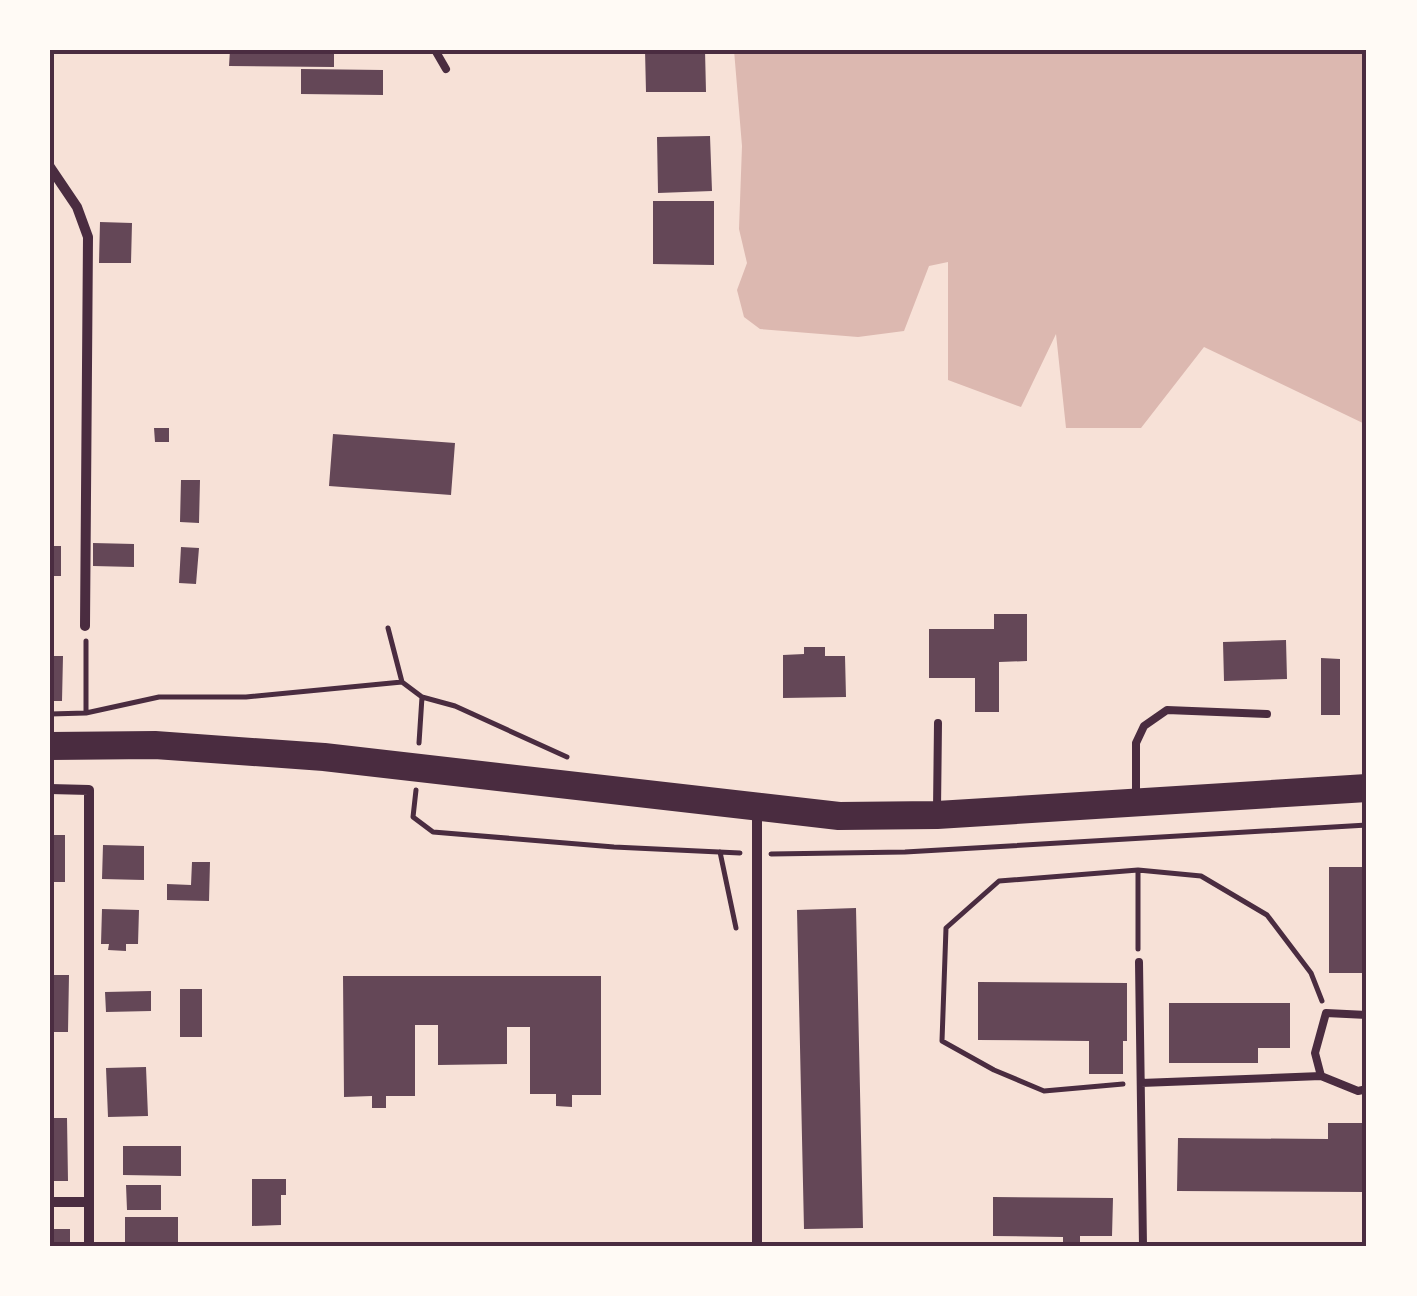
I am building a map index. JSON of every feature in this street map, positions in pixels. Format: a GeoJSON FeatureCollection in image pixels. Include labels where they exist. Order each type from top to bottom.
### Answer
{"type":"FeatureCollection","features":[{"type":"Feature","properties":{"kind":"highway"},"geometry":{"type":"LineString","coordinates":[[50,746],[155,745],[324,757],[839,816],[937,814],[1367,788]]}},
{"type":"Feature","properties":{"kind":"street"},"geometry":{"type":"LineString","coordinates":[[50,167],[78,207],[88,236],[86,626]]}},
{"type":"Feature","properties":{"kind":"street"},"geometry":{"type":"LineString","coordinates":[[50,789],[89,790],[89,1246]]}},
{"type":"Feature","properties":{"kind":"street"},"geometry":{"type":"LineString","coordinates":[[757,808],[757,1246]]}},
{"type":"Feature","properties":{"kind":"street"},"geometry":{"type":"LineString","coordinates":[[50,1202],[88,1202]]}},
{"type":"Feature","properties":{"kind":"lane"},"geometry":{"type":"LineString","coordinates":[[435,50],[446,69]]}},
{"type":"Feature","properties":{"kind":"lane"},"geometry":{"type":"LineString","coordinates":[[1136,802],[1136,743],[1144,726],[1167,710],[1267,714]]}},
{"type":"Feature","properties":{"kind":"lane"},"geometry":{"type":"LineString","coordinates":[[937,814],[938,723]]}},
{"type":"Feature","properties":{"kind":"lane"},"geometry":{"type":"LineString","coordinates":[[1138,962],[1143,1246]]}},
{"type":"Feature","properties":{"kind":"lane"},"geometry":{"type":"LineString","coordinates":[[1322,1076],[1315,1053],[1326,1013],[1367,1016]]}},
{"type":"Feature","properties":{"kind":"lane"},"geometry":{"type":"LineString","coordinates":[[1142,1082],[1322,1076],[1358,1091],[1367,1090]]}},
{"type":"Feature","properties":{"kind":"path"},"geometry":{"type":"LineString","coordinates":[[86,626],[86,713]]}},
{"type":"Feature","properties":{"kind":"path"},"geometry":{"type":"LineString","coordinates":[[388,628],[402,682],[422,698],[455,706],[576,760]]}},
{"type":"Feature","properties":{"kind":"path"},"geometry":{"type":"LineString","coordinates":[[50,714],[86,713],[159,697],[246,696],[402,682]]}},
{"type":"Feature","properties":{"kind":"path"},"geometry":{"type":"LineString","coordinates":[[419,746],[422,698]]}},
{"type":"Feature","properties":{"kind":"path"},"geometry":{"type":"LineString","coordinates":[[1138,870],[1138,962]]}},
{"type":"Feature","properties":{"kind":"path"},"geometry":{"type":"LineString","coordinates":[[1142,1082],[1044,1091],[994,1070],[942,1040],[946,928],[998,881],[1138,870],[1201,876],[1267,916],[1311,973],[1326,1013]]}},
{"type":"Feature","properties":{"kind":"shaded area"},"geometry":{"type":"Polygon","coordinates":[[[734,50],[1367,50],[1367,425],[1204,347],[1141,428],[1066,428],[1056,334],[1021,407],[948,380],[948,262],[929,266],[904,331],[858,337],[760,329],[744,317],[737,290],[747,263],[739,229],[742,146],[734,50]]]}},
{"type":"Feature","properties":{"kind":"building"},"geometry":{"type":"Polygon","coordinates":[[[230,50],[334,50],[334,67],[229,66],[230,50]]]}},
{"type":"Feature","properties":{"kind":"building"},"geometry":{"type":"Polygon","coordinates":[[[645,50],[705,50],[706,92],[646,92],[645,50]]]}},
{"type":"Feature","properties":{"kind":"building"},"geometry":{"type":"Polygon","coordinates":[[[301,69],[383,70],[383,95],[301,94],[301,69]]]}},
{"type":"Feature","properties":{"kind":"building"},"geometry":{"type":"Polygon","coordinates":[[[710,136],[712,191],[658,193],[657,137],[710,136]]]}},
{"type":"Feature","properties":{"kind":"building"},"geometry":{"type":"Polygon","coordinates":[[[653,201],[714,201],[714,265],[653,264],[653,201]]]}},
{"type":"Feature","properties":{"kind":"building"},"geometry":{"type":"Polygon","coordinates":[[[100,222],[132,223],[131,263],[99,263],[100,222]]]}},
{"type":"Feature","properties":{"kind":"building"},"geometry":{"type":"Polygon","coordinates":[[[154,428],[169,428],[169,442],[155,442],[154,428]]]}},
{"type":"Feature","properties":{"kind":"building"},"geometry":{"type":"Polygon","coordinates":[[[333,434],[455,443],[451,495],[329,486],[333,434]]]}},
{"type":"Feature","properties":{"kind":"building"},"geometry":{"type":"Polygon","coordinates":[[[181,480],[200,480],[199,523],[180,522],[181,480]]]}},
{"type":"Feature","properties":{"kind":"building"},"geometry":{"type":"Polygon","coordinates":[[[93,543],[134,544],[134,567],[93,566],[93,543]]]}},
{"type":"Feature","properties":{"kind":"building"},"geometry":{"type":"Polygon","coordinates":[[[50,546],[61,546],[61,576],[50,576],[50,546]]]}},
{"type":"Feature","properties":{"kind":"building"},"geometry":{"type":"Polygon","coordinates":[[[181,547],[199,548],[196,584],[179,583],[181,547]]]}},
{"type":"Feature","properties":{"kind":"building"},"geometry":{"type":"Polygon","coordinates":[[[994,614],[1027,614],[1027,661],[999,662],[999,712],[975,712],[975,678],[929,678],[929,629],[994,629],[994,614]]]}},
{"type":"Feature","properties":{"kind":"building"},"geometry":{"type":"Polygon","coordinates":[[[1286,640],[1287,679],[1224,681],[1223,642],[1286,640]]]}},
{"type":"Feature","properties":{"kind":"building"},"geometry":{"type":"Polygon","coordinates":[[[804,647],[825,647],[825,656],[845,656],[846,697],[783,698],[783,655],[804,654],[804,647]]]}},
{"type":"Feature","properties":{"kind":"building"},"geometry":{"type":"Polygon","coordinates":[[[50,656],[63,656],[62,701],[50,701],[50,656]]]}},
{"type":"Feature","properties":{"kind":"building"},"geometry":{"type":"Polygon","coordinates":[[[1321,658],[1340,659],[1340,715],[1321,715],[1321,658]]]}},
{"type":"Feature","properties":{"kind":"building"},"geometry":{"type":"Polygon","coordinates":[[[50,835],[65,835],[65,882],[50,882],[50,835]]]}},
{"type":"Feature","properties":{"kind":"building"},"geometry":{"type":"Polygon","coordinates":[[[103,845],[144,846],[144,880],[102,879],[103,845]]]}},
{"type":"Feature","properties":{"kind":"building"},"geometry":{"type":"Polygon","coordinates":[[[192,862],[210,862],[209,901],[167,900],[167,884],[191,885],[192,862]]]}},
{"type":"Feature","properties":{"kind":"building"},"geometry":{"type":"Polygon","coordinates":[[[1329,867],[1367,867],[1367,973],[1329,973],[1329,867]]]}},
{"type":"Feature","properties":{"kind":"building"},"geometry":{"type":"Polygon","coordinates":[[[856,908],[863,1228],[804,1229],[797,910],[856,908]]]}},
{"type":"Feature","properties":{"kind":"building"},"geometry":{"type":"Polygon","coordinates":[[[102,909],[139,910],[138,944],[126,944],[126,951],[108,950],[109,944],[101,944],[102,909]]]}},
{"type":"Feature","properties":{"kind":"building"},"geometry":{"type":"Polygon","coordinates":[[[50,975],[69,975],[68,1032],[50,1032],[50,975]]]}},
{"type":"Feature","properties":{"kind":"building"},"geometry":{"type":"Polygon","coordinates":[[[343,976],[601,976],[601,1095],[572,1095],[572,1107],[556,1106],[556,1094],[530,1094],[530,1027],[507,1027],[507,1064],[438,1065],[438,1025],[415,1025],[415,1096],[386,1096],[386,1108],[372,1108],[372,1096],[344,1097],[343,976]]]}},
{"type":"Feature","properties":{"kind":"building"},"geometry":{"type":"Polygon","coordinates":[[[978,982],[1127,983],[1123,1074],[1089,1074],[1089,1041],[978,1040],[978,982]]]}},
{"type":"Feature","properties":{"kind":"building"},"geometry":{"type":"Polygon","coordinates":[[[180,989],[202,989],[202,1037],[180,1037],[180,989]]]}},
{"type":"Feature","properties":{"kind":"building"},"geometry":{"type":"Polygon","coordinates":[[[151,991],[151,1011],[106,1012],[105,992],[151,991]]]}},
{"type":"Feature","properties":{"kind":"building"},"geometry":{"type":"Polygon","coordinates":[[[1169,1003],[1290,1003],[1290,1048],[1258,1048],[1258,1063],[1169,1063],[1169,1003]]]}},
{"type":"Feature","properties":{"kind":"building"},"geometry":{"type":"Polygon","coordinates":[[[146,1067],[148,1116],[108,1117],[106,1068],[146,1067]]]}},
{"type":"Feature","properties":{"kind":"building"},"geometry":{"type":"Polygon","coordinates":[[[50,1118],[67,1118],[68,1181],[50,1181],[50,1118]]]}},
{"type":"Feature","properties":{"kind":"building"},"geometry":{"type":"Polygon","coordinates":[[[1328,1123],[1367,1123],[1367,1192],[1177,1191],[1178,1138],[1328,1139],[1328,1123]]]}},
{"type":"Feature","properties":{"kind":"building"},"geometry":{"type":"Polygon","coordinates":[[[123,1146],[181,1146],[181,1176],[123,1175],[123,1146]]]}},
{"type":"Feature","properties":{"kind":"building"},"geometry":{"type":"Polygon","coordinates":[[[252,1179],[286,1179],[286,1195],[281,1195],[281,1225],[252,1226],[252,1179]]]}},
{"type":"Feature","properties":{"kind":"building"},"geometry":{"type":"Polygon","coordinates":[[[126,1185],[161,1185],[161,1210],[127,1210],[126,1185]]]}},
{"type":"Feature","properties":{"kind":"building"},"geometry":{"type":"Polygon","coordinates":[[[993,1197],[1113,1198],[1112,1236],[1080,1236],[1080,1246],[1063,1246],[1063,1237],[993,1236],[993,1197]]]}},
{"type":"Feature","properties":{"kind":"building"},"geometry":{"type":"Polygon","coordinates":[[[125,1217],[178,1217],[178,1246],[125,1246],[125,1217]]]}},
{"type":"Feature","properties":{"kind":"building"},"geometry":{"type":"Polygon","coordinates":[[[50,1229],[70,1229],[70,1246],[50,1246],[50,1229]]]}}]}
